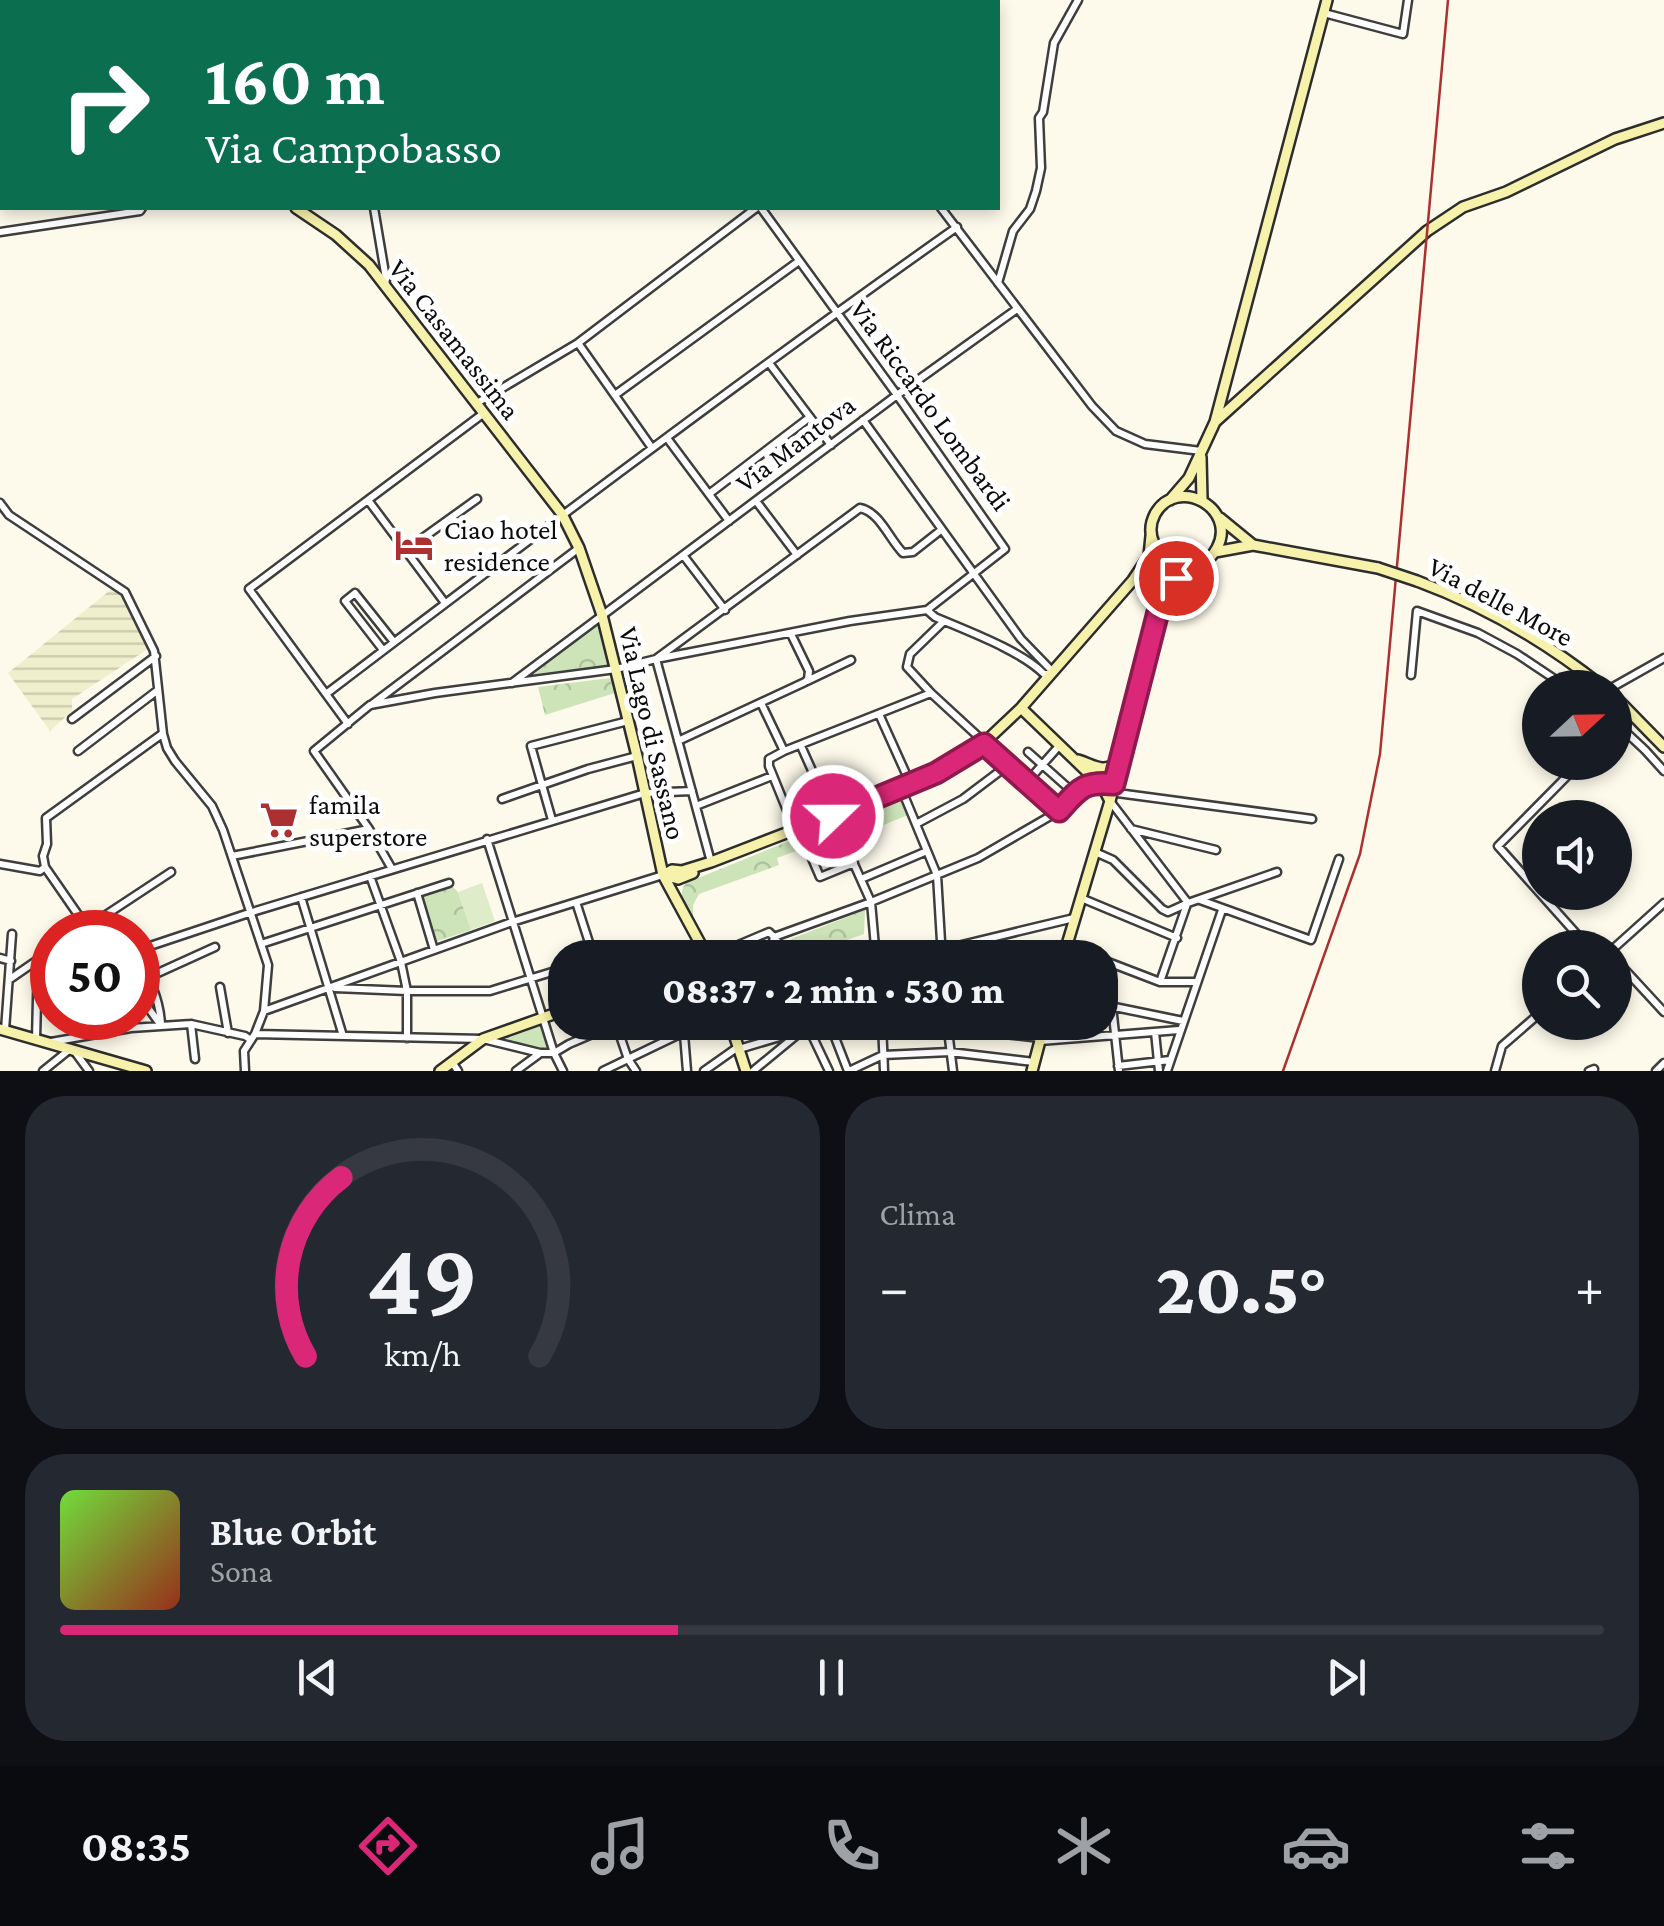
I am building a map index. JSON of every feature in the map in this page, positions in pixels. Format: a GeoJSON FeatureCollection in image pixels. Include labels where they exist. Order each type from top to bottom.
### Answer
{"type":"FeatureCollection","features":[{"type":"Feature","properties":{"kind":"main road"},"geometry":{"type":"LineString","coordinates":[[662,875],[711,862],[833,816],[955,763],[984,744],[1021,708],[1133,580],[1149,556],[1155,514],[1188,478],[1215,422],[1328,0]]}},
{"type":"Feature","properties":{"kind":"main road"},"geometry":{"type":"LineString","coordinates":[[1215,422],[1428,232],[1463,206],[1506,192],[1615,138],[1664,123]]}},
{"type":"Feature","properties":{"kind":"main road","name":"Via Casamassima"},"geometry":{"type":"LineString","coordinates":[[299,210],[369,265],[562,514]]}},
{"type":"Feature","properties":{"kind":"main road"},"geometry":{"type":"LineString","coordinates":[[1201,451],[1202,500]]}},
{"type":"Feature","properties":{"kind":"main road"},"geometry":{"type":"LineString","coordinates":[[1170,500],[1191,496],[1202,500],[1253,545]]}},
{"type":"Feature","properties":{"kind":"main road","name":"Via Lago di Sassano"},"geometry":{"type":"LineString","coordinates":[[562,514],[579,548],[602,615],[662,875],[700,940]]}},
{"type":"Feature","properties":{"kind":"main road"},"geometry":{"type":"LineString","coordinates":[[1104,785],[1120,760],[1160,604],[1176,578],[1215,552],[1221,535],[1218,516]]}},
{"type":"Feature","properties":{"kind":"main road"},"geometry":{"type":"LineString","coordinates":[[1151,536],[1161,556],[1176,565]]}},
{"type":"Feature","properties":{"kind":"main road"},"geometry":{"type":"LineString","coordinates":[[1215,552],[1253,545]]}},
{"type":"Feature","properties":{"kind":"main road","name":"Via delle More"},"geometry":{"type":"LineString","coordinates":[[1253,545],[1378,568],[1418,581],[1524,632],[1582,670]]}},
{"type":"Feature","properties":{"kind":"main road"},"geometry":{"type":"LineString","coordinates":[[1133,580],[1166,565],[1195,566]]}},
{"type":"Feature","properties":{"kind":"main road"},"geometry":{"type":"LineString","coordinates":[[1021,708],[1104,785]]}},
{"type":"Feature","properties":{"kind":"main road"},"geometry":{"type":"LineString","coordinates":[[1632,714],[1664,747]]}},
{"type":"Feature","properties":{"kind":"main road"},"geometry":{"type":"LineString","coordinates":[[1068,940],[1094,852],[1104,785],[1112,766],[1120,760]]}},
{"type":"Feature","properties":{"kind":"main road"},"geometry":{"type":"LineString","coordinates":[[662,875],[678,880],[711,862]]}},
{"type":"Feature","properties":{"kind":"main road"},"geometry":{"type":"LineString","coordinates":[[674,898],[678,880]]}},
{"type":"Feature","properties":{"kind":"main road"},"geometry":{"type":"LineString","coordinates":[[440,1071],[455,1067],[482,1039],[548,1014]]}},
{"type":"Feature","properties":{"kind":"main road"},"geometry":{"type":"LineString","coordinates":[[1,1029],[30,1038]]}},
{"type":"Feature","properties":{"kind":"main road"},"geometry":{"type":"LineString","coordinates":[[36,1040],[146,1071]]}},
{"type":"Feature","properties":{"kind":"main road"},"geometry":{"type":"LineString","coordinates":[[736,1040],[749,1071]]}},
{"type":"Feature","properties":{"kind":"main road"},"geometry":{"type":"LineString","coordinates":[[1033,1066],[1040,1040]]}},
{"type":"Feature","properties":{"kind":"street"},"geometry":{"type":"LineString","coordinates":[[998,282],[1012,231],[1033,203],[1040,168],[1039,118],[1054,43],[1078,0]]}},
{"type":"Feature","properties":{"kind":"street"},"geometry":{"type":"LineString","coordinates":[[1324,13],[1402,34],[1408,0]]}},
{"type":"Feature","properties":{"kind":"street"},"geometry":{"type":"LineString","coordinates":[[0,232],[141,210]]}},
{"type":"Feature","properties":{"kind":"street"},"geometry":{"type":"LineString","coordinates":[[374,210],[385,286]]}},
{"type":"Feature","properties":{"kind":"street"},"geometry":{"type":"LineString","coordinates":[[477,403],[578,343],[755,210]]}},
{"type":"Feature","properties":{"kind":"street","name":"Via Riccardo Lombardi"},"geometry":{"type":"LineString","coordinates":[[760,210],[1005,548],[927,610]]}},
{"type":"Feature","properties":{"kind":"street"},"geometry":{"type":"LineString","coordinates":[[945,210],[1092,406],[1116,430],[1144,444],[1201,451]]}},
{"type":"Feature","properties":{"kind":"street"},"geometry":{"type":"LineString","coordinates":[[326,694],[562,514],[957,228]]}},
{"type":"Feature","properties":{"kind":"street"},"geometry":{"type":"LineString","coordinates":[[614,394],[800,261]]}},
{"type":"Feature","properties":{"kind":"street","name":"Via Mantova"},"geometry":{"type":"LineString","coordinates":[[509,685],[1017,309]]}},
{"type":"Feature","properties":{"kind":"street"},"geometry":{"type":"LineString","coordinates":[[578,343],[652,448]]}},
{"type":"Feature","properties":{"kind":"street"},"geometry":{"type":"LineString","coordinates":[[769,364],[832,445]]}},
{"type":"Feature","properties":{"kind":"street"},"geometry":{"type":"LineString","coordinates":[[348,724],[249,589],[485,413]]}},
{"type":"Feature","properties":{"kind":"street"},"geometry":{"type":"LineString","coordinates":[[709,494],[810,417]]}},
{"type":"Feature","properties":{"kind":"street"},"geometry":{"type":"LineString","coordinates":[[862,420],[972,574],[1021,638],[1053,672]]}},
{"type":"Feature","properties":{"kind":"street"},"geometry":{"type":"LineString","coordinates":[[667,438],[729,521]]}},
{"type":"Feature","properties":{"kind":"street"},"geometry":{"type":"LineString","coordinates":[[406,550],[476,499]]}},
{"type":"Feature","properties":{"kind":"street"},"geometry":{"type":"LineString","coordinates":[[368,500],[446,603]]}},
{"type":"Feature","properties":{"kind":"street"},"geometry":{"type":"LineString","coordinates":[[756,501],[797,555]]}},
{"type":"Feature","properties":{"kind":"street"},"geometry":{"type":"LineString","coordinates":[[0,503],[9,515],[125,592],[156,656],[163,734],[175,761],[212,806],[224,830],[268,964],[264,1010],[244,1051],[245,1071]]}},
{"type":"Feature","properties":{"kind":"street"},"geometry":{"type":"LineString","coordinates":[[656,660],[860,508],[874,514],[903,553],[912,552],[942,530]]}},
{"type":"Feature","properties":{"kind":"street"},"geometry":{"type":"LineString","coordinates":[[392,870],[369,829],[314,751],[579,548]]}},
{"type":"Feature","properties":{"kind":"street"},"geometry":{"type":"LineString","coordinates":[[683,555],[725,610]]}},
{"type":"Feature","properties":{"kind":"street"},"geometry":{"type":"LineString","coordinates":[[383,650],[345,601],[355,593],[394,642]]}},
{"type":"Feature","properties":{"kind":"street"},"geometry":{"type":"LineString","coordinates":[[370,706],[434,693],[616,670],[850,621],[927,610],[1016,654],[1044,674],[1053,672]]}},
{"type":"Feature","properties":{"kind":"street"},"geometry":{"type":"LineString","coordinates":[[1411,674],[1417,611],[1478,633],[1541,670]]}},
{"type":"Feature","properties":{"kind":"street"},"geometry":{"type":"LineString","coordinates":[[944,621],[910,654],[908,667],[984,744],[1059,811]]}},
{"type":"Feature","properties":{"kind":"street"},"geometry":{"type":"LineString","coordinates":[[792,634],[809,671],[805,682]]}},
{"type":"Feature","properties":{"kind":"street"},"geometry":{"type":"LineString","coordinates":[[1016,654],[1022,645],[1021,638]]}},
{"type":"Feature","properties":{"kind":"street"},"geometry":{"type":"LineString","coordinates":[[72,719],[156,656]]}},
{"type":"Feature","properties":{"kind":"street"},"geometry":{"type":"LineString","coordinates":[[1632,674],[1664,658]]}},
{"type":"Feature","properties":{"kind":"street"},"geometry":{"type":"LineString","coordinates":[[656,660],[711,862]]}},
{"type":"Feature","properties":{"kind":"street"},"geometry":{"type":"LineString","coordinates":[[678,741],[851,660]]}},
{"type":"Feature","properties":{"kind":"street"},"geometry":{"type":"LineString","coordinates":[[78,751],[158,690]]}},
{"type":"Feature","properties":{"kind":"street"},"geometry":{"type":"LineString","coordinates":[[854,864],[820,877],[772,776],[769,759],[931,693]]}},
{"type":"Feature","properties":{"kind":"street"},"geometry":{"type":"LineString","coordinates":[[761,703],[784,751]]}},
{"type":"Feature","properties":{"kind":"street"},"geometry":{"type":"LineString","coordinates":[[879,714],[936,876],[940,940]]}},
{"type":"Feature","properties":{"kind":"street"},"geometry":{"type":"LineString","coordinates":[[552,820],[531,746],[628,721]]}},
{"type":"Feature","properties":{"kind":"street"},"geometry":{"type":"LineString","coordinates":[[72,910],[45,867],[46,818],[163,734]]}},
{"type":"Feature","properties":{"kind":"street"},"geometry":{"type":"LineString","coordinates":[[1632,740],[1664,771]]}},
{"type":"Feature","properties":{"kind":"street"},"geometry":{"type":"LineString","coordinates":[[1027,782],[1060,745]]}},
{"type":"Feature","properties":{"kind":"street"},"geometry":{"type":"LineString","coordinates":[[801,746],[871,902],[874,940]]}},
{"type":"Feature","properties":{"kind":"street"},"geometry":{"type":"LineString","coordinates":[[1028,752],[1075,794]]}},
{"type":"Feature","properties":{"kind":"street"},"geometry":{"type":"LineString","coordinates":[[502,800],[637,756]]}},
{"type":"Feature","properties":{"kind":"street"},"geometry":{"type":"LineString","coordinates":[[916,824],[963,800],[1008,765]]}},
{"type":"Feature","properties":{"kind":"street"},"geometry":{"type":"LineString","coordinates":[[696,806],[772,776]]}},
{"type":"Feature","properties":{"kind":"street"},"geometry":{"type":"LineString","coordinates":[[1563,780],[1498,846],[1573,930]]}},
{"type":"Feature","properties":{"kind":"street"},"geometry":{"type":"LineString","coordinates":[[1104,785],[1131,829],[1188,903]]}},
{"type":"Feature","properties":{"kind":"street"},"geometry":{"type":"LineString","coordinates":[[774,937],[978,858],[1059,811],[1082,786],[1104,785],[1312,819]]}},
{"type":"Feature","properties":{"kind":"street"},"geometry":{"type":"LineString","coordinates":[[160,943],[645,792],[692,791]]}},
{"type":"Feature","properties":{"kind":"street"},"geometry":{"type":"LineString","coordinates":[[232,856],[369,829]]}},
{"type":"Feature","properties":{"kind":"street"},"geometry":{"type":"LineString","coordinates":[[1131,829],[1216,850]]}},
{"type":"Feature","properties":{"kind":"street"},"geometry":{"type":"LineString","coordinates":[[487,840],[562,1071]]}},
{"type":"Feature","properties":{"kind":"street"},"geometry":{"type":"LineString","coordinates":[[861,879],[926,850]]}},
{"type":"Feature","properties":{"kind":"street"},"geometry":{"type":"LineString","coordinates":[[1094,852],[1114,860],[1168,912],[1277,872]]}},
{"type":"Feature","properties":{"kind":"street"},"geometry":{"type":"LineString","coordinates":[[1200,900],[1311,940],[1339,859]]}},
{"type":"Feature","properties":{"kind":"street"},"geometry":{"type":"LineString","coordinates":[[0,864],[40,871],[45,867]]}},
{"type":"Feature","properties":{"kind":"street"},"geometry":{"type":"LineString","coordinates":[[117,910],[171,872]]}},
{"type":"Feature","properties":{"kind":"street"},"geometry":{"type":"LineString","coordinates":[[264,1010],[512,922],[662,875]]}},
{"type":"Feature","properties":{"kind":"street"},"geometry":{"type":"LineString","coordinates":[[370,876],[407,991],[407,1038]]}},
{"type":"Feature","properties":{"kind":"street"},"geometry":{"type":"LineString","coordinates":[[261,944],[449,884]]}},
{"type":"Feature","properties":{"kind":"street"},"geometry":{"type":"LineString","coordinates":[[417,894],[434,950]]}},
{"type":"Feature","properties":{"kind":"street"},"geometry":{"type":"LineString","coordinates":[[300,898],[343,1036]]}},
{"type":"Feature","properties":{"kind":"street"},"geometry":{"type":"LineString","coordinates":[[1081,898],[1176,938]]}},
{"type":"Feature","properties":{"kind":"street"},"geometry":{"type":"LineString","coordinates":[[576,902],[588,940]]}},
{"type":"Feature","properties":{"kind":"street"},"geometry":{"type":"LineString","coordinates":[[1160,982],[1188,903]]}},
{"type":"Feature","properties":{"kind":"street"},"geometry":{"type":"LineString","coordinates":[[1632,932],[1664,903]]}},
{"type":"Feature","properties":{"kind":"street"},"geometry":{"type":"LineString","coordinates":[[1167,1071],[1222,910]]}},
{"type":"Feature","properties":{"kind":"street"},"geometry":{"type":"LineString","coordinates":[[993,940],[1074,918]]}},
{"type":"Feature","properties":{"kind":"street"},"geometry":{"type":"LineString","coordinates":[[751,940],[770,932],[776,940]]}},
{"type":"Feature","properties":{"kind":"street"},"geometry":{"type":"LineString","coordinates":[[1,1029],[10,980],[12,934]]}},
{"type":"Feature","properties":{"kind":"street"},"geometry":{"type":"LineString","coordinates":[[160,972],[215,947]]}},
{"type":"Feature","properties":{"kind":"street"},"geometry":{"type":"LineString","coordinates":[[0,958],[11,961]]}},
{"type":"Feature","properties":{"kind":"street"},"geometry":{"type":"LineString","coordinates":[[0,980],[10,980],[30,966]]}},
{"type":"Feature","properties":{"kind":"street"},"geometry":{"type":"LineString","coordinates":[[1118,966],[1160,982],[1196,982]]}},
{"type":"Feature","properties":{"kind":"street"},"geometry":{"type":"LineString","coordinates":[[329,988],[490,991],[548,973]]}},
{"type":"Feature","properties":{"kind":"street"},"geometry":{"type":"LineString","coordinates":[[1632,977],[1664,1012]]}},
{"type":"Feature","properties":{"kind":"street"},"geometry":{"type":"LineString","coordinates":[[220,987],[228,1034]]}},
{"type":"Feature","properties":{"kind":"street"},"geometry":{"type":"LineString","coordinates":[[1118,1007],[1183,1020]]}},
{"type":"Feature","properties":{"kind":"street"},"geometry":{"type":"LineString","coordinates":[[160,1009],[161,1025],[191,1024],[253,1037],[482,1039],[554,1054],[577,1040]]}},
{"type":"Feature","properties":{"kind":"street"},"geometry":{"type":"LineString","coordinates":[[191,1024],[195,1058]]}},
{"type":"Feature","properties":{"kind":"street"},"geometry":{"type":"LineString","coordinates":[[1495,1071],[1502,1046],[1522,1029]]}},
{"type":"Feature","properties":{"kind":"street"},"geometry":{"type":"LineString","coordinates":[[1118,1035],[1180,1030]]}},
{"type":"Feature","properties":{"kind":"street"},"geometry":{"type":"LineString","coordinates":[[1155,1032],[1158,1066]]}},
{"type":"Feature","properties":{"kind":"street"},"geometry":{"type":"LineString","coordinates":[[48,1042],[58,1040]]}},
{"type":"Feature","properties":{"kind":"street"},"geometry":{"type":"LineString","coordinates":[[622,1040],[636,1071]]}},
{"type":"Feature","properties":{"kind":"street"},"geometry":{"type":"LineString","coordinates":[[602,1071],[667,1040]]}},
{"type":"Feature","properties":{"kind":"street"},"geometry":{"type":"LineString","coordinates":[[685,1040],[688,1071]]}},
{"type":"Feature","properties":{"kind":"street"},"geometry":{"type":"LineString","coordinates":[[704,1071],[738,1048],[768,1040]]}},
{"type":"Feature","properties":{"kind":"street"},"geometry":{"type":"LineString","coordinates":[[749,1071],[764,1067],[794,1040]]}},
{"type":"Feature","properties":{"kind":"street"},"geometry":{"type":"LineString","coordinates":[[811,1040],[829,1071]]}},
{"type":"Feature","properties":{"kind":"street"},"geometry":{"type":"LineString","coordinates":[[836,1040],[848,1071],[883,1054],[950,1052],[1033,1066]]}},
{"type":"Feature","properties":{"kind":"street"},"geometry":{"type":"LineString","coordinates":[[883,1040],[884,1071]]}},
{"type":"Feature","properties":{"kind":"street"},"geometry":{"type":"LineString","coordinates":[[949,1040],[953,1071]]}},
{"type":"Feature","properties":{"kind":"street"},"geometry":{"type":"LineString","coordinates":[[1116,1040],[1119,1068],[1158,1066],[1170,1060]]}},
{"type":"Feature","properties":{"kind":"street"},"geometry":{"type":"LineString","coordinates":[[43,1071],[72,1050],[89,1071]]}},
{"type":"Feature","properties":{"kind":"street"},"geometry":{"type":"LineString","coordinates":[[516,1071],[540,1053]]}},
{"type":"Feature","properties":{"kind":"street"},"geometry":{"type":"LineString","coordinates":[[1656,1071],[1664,1063]]}},
{"type":"Feature","properties":{"kind":"green space"},"geometry":{"type":"Polygon","coordinates":[[[114,587],[125,595],[151,647],[72,699],[72,711],[50,731],[8,673],[114,587]]]}},
{"type":"Feature","properties":{"kind":"green space"},"geometry":{"type":"Polygon","coordinates":[[[597,624],[608,666],[531,676],[597,624]]]}},
{"type":"Feature","properties":{"kind":"green space"},"geometry":{"type":"Polygon","coordinates":[[[610,678],[615,693],[545,715],[538,687],[610,678]]]}},
{"type":"Feature","properties":{"kind":"green space"},"geometry":{"type":"Polygon","coordinates":[[[902,798],[908,815],[849,839],[842,823],[902,798]]]}},
{"type":"Feature","properties":{"kind":"green space"},"geometry":{"type":"Polygon","coordinates":[[[799,837],[804,848],[777,858],[779,865],[699,894],[693,905],[693,918],[682,897],[686,883],[799,837]]]}},
{"type":"Feature","properties":{"kind":"green space"},"geometry":{"type":"Polygon","coordinates":[[[482,883],[495,921],[471,930],[458,892],[482,883]]]}},
{"type":"Feature","properties":{"kind":"green space"},"geometry":{"type":"Polygon","coordinates":[[[453,887],[471,930],[435,942],[421,896],[453,887]]]}},
{"type":"Feature","properties":{"kind":"green space"},"geometry":{"type":"Polygon","coordinates":[[[865,910],[864,934],[847,940],[791,939],[865,910]]]}},
{"type":"Feature","properties":{"kind":"green space"},"geometry":{"type":"Polygon","coordinates":[[[541,1022],[549,1046],[540,1049],[508,1040],[506,1035],[541,1022]]]}},
{"type":"Feature","properties":{"kind":"railway"},"geometry":{"type":"LineString","coordinates":[[1283,1071],[1360,854],[1380,754],[1448,0]]}},
{"type":"Feature","properties":{"kind":"place","name":"Ciao hotel residence"},"geometry":{"type":"Point","coordinates":[414,545]}},
{"type":"Feature","properties":{"kind":"place","name":"famila superstore"},"geometry":{"type":"Point","coordinates":[279,820]}},
{"type":"Feature","properties":{"kind":"route"},"geometry":{"type":"LineString","coordinates":[[833,816],[911,785],[984,744],[1059,811],[1082,786],[1096,782],[1114,784],[1160,604],[1176,578]]}}]}
